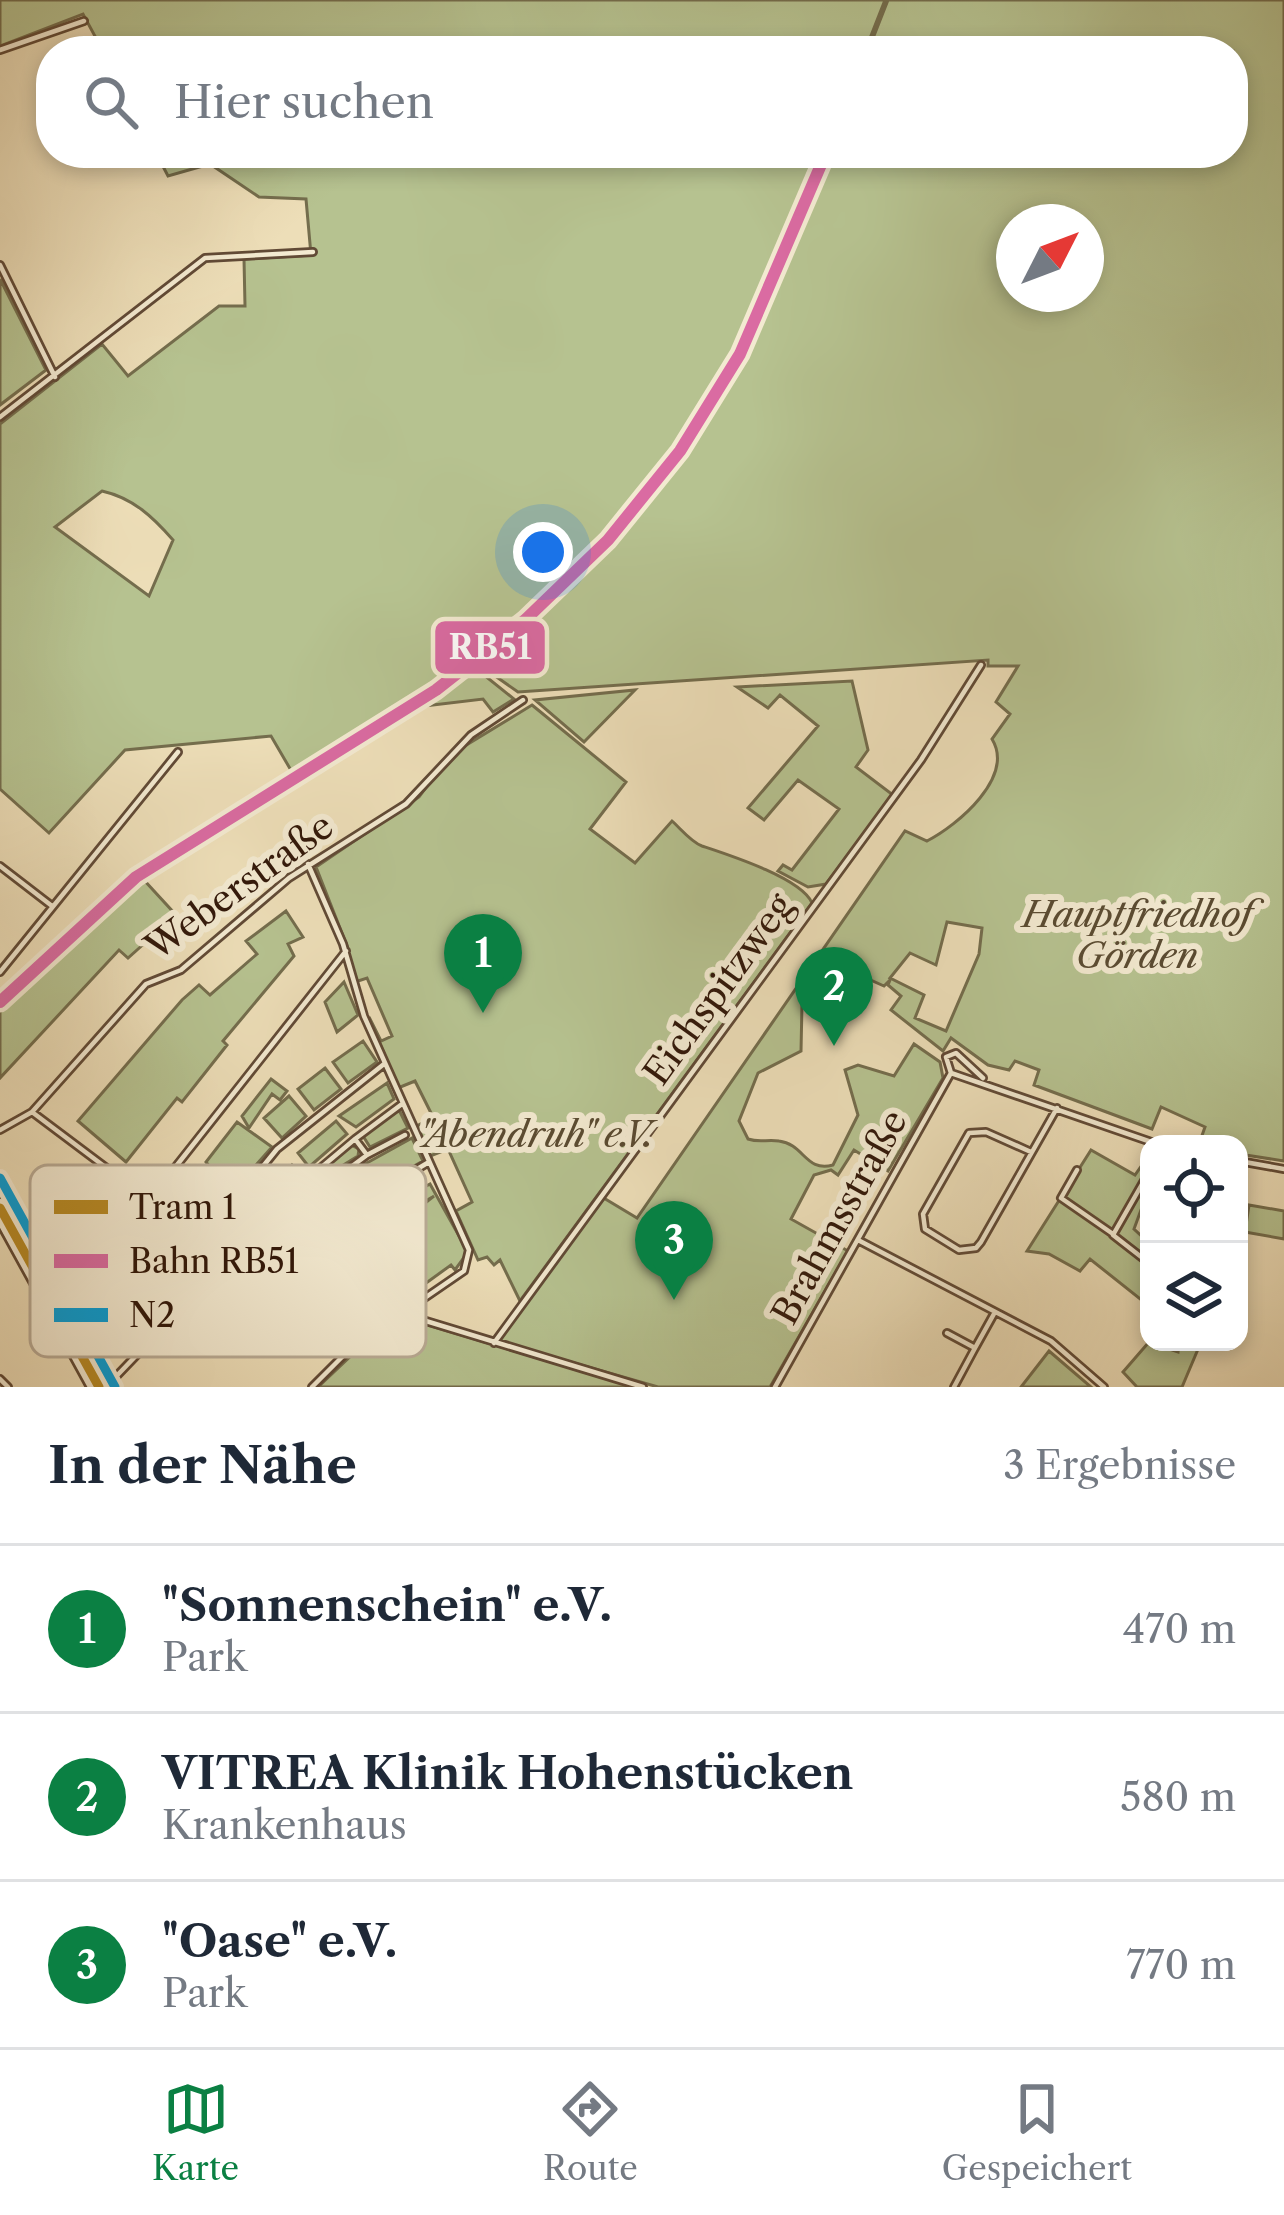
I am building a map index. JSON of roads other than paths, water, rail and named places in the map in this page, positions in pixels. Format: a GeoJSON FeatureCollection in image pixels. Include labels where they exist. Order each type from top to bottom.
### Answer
{"type":"FeatureCollection","features":[{"type":"Feature","properties":{"kind":"street"},"geometry":{"type":"LineString","coordinates":[[41,36],[84,21]]}},
{"type":"Feature","properties":{"kind":"street"},"geometry":{"type":"LineString","coordinates":[[0,50],[36,38]]}},
{"type":"Feature","properties":{"kind":"street"},"geometry":{"type":"LineString","coordinates":[[0,417],[205,258],[314,252]]}},
{"type":"Feature","properties":{"kind":"street"},"geometry":{"type":"LineString","coordinates":[[0,265],[55,377]]}},
{"type":"Feature","properties":{"kind":"street","name":"Eichspitzweg"},"geometry":{"type":"LineString","coordinates":[[494,1343],[922,759],[981,665]]}},
{"type":"Feature","properties":{"kind":"street","name":"Weberstraße"},"geometry":{"type":"LineString","coordinates":[[0,1130],[32,1112],[146,984],[181,970],[308,864],[406,804],[471,735],[524,700]]}},
{"type":"Feature","properties":{"kind":"street"},"geometry":{"type":"LineString","coordinates":[[0,972],[178,752]]}},
{"type":"Feature","properties":{"kind":"street"},"geometry":{"type":"LineString","coordinates":[[308,864],[346,951],[384,1064],[452,1210],[470,1262],[426,1297]]}},
{"type":"Feature","properties":{"kind":"street"},"geometry":{"type":"LineString","coordinates":[[0,866],[52,906]]}},
{"type":"Feature","properties":{"kind":"street"},"geometry":{"type":"LineString","coordinates":[[178,1165],[346,951]]}},
{"type":"Feature","properties":{"kind":"street"},"geometry":{"type":"LineString","coordinates":[[986,1082],[963,1057],[951,1053],[945,1066],[951,1073],[1140,1138]]}},
{"type":"Feature","properties":{"kind":"street"},"geometry":{"type":"LineString","coordinates":[[265,1165],[278,1149],[384,1064]]}},
{"type":"Feature","properties":{"kind":"street","name":"Brahmsstraße"},"geometry":{"type":"LineString","coordinates":[[775,1387],[951,1073]]}},
{"type":"Feature","properties":{"kind":"street"},"geometry":{"type":"LineString","coordinates":[[323,1165],[402,1104]]}},
{"type":"Feature","properties":{"kind":"street"},"geometry":{"type":"LineString","coordinates":[[1031,1152],[986,1132],[969,1133],[923,1214],[925,1229],[959,1250],[976,1248],[1057,1108]]}},
{"type":"Feature","properties":{"kind":"street"},"geometry":{"type":"LineString","coordinates":[[32,1112],[98,1165]]}},
{"type":"Feature","properties":{"kind":"street"},"geometry":{"type":"LineString","coordinates":[[354,1165],[405,1135]]}},
{"type":"Feature","properties":{"kind":"street"},"geometry":{"type":"LineString","coordinates":[[355,1139],[367,1155]]}},
{"type":"Feature","properties":{"kind":"street"},"geometry":{"type":"LineString","coordinates":[[424,1165],[429,1162]]}},
{"type":"Feature","properties":{"kind":"street"},"geometry":{"type":"LineString","coordinates":[[1248,1162],[1284,1168]]}},
{"type":"Feature","properties":{"kind":"street"},"geometry":{"type":"LineString","coordinates":[[1077,1170],[1061,1198],[1140,1256]]}},
{"type":"Feature","properties":{"kind":"street"},"geometry":{"type":"LineString","coordinates":[[0,1178],[30,1234]]}},
{"type":"Feature","properties":{"kind":"street"},"geometry":{"type":"LineString","coordinates":[[1113,1234],[1140,1188]]}},
{"type":"Feature","properties":{"kind":"street"},"geometry":{"type":"LineString","coordinates":[[0,1222],[30,1277]]}},
{"type":"Feature","properties":{"kind":"street"},"geometry":{"type":"LineString","coordinates":[[858,1240],[1051,1341],[1104,1387]]}},
{"type":"Feature","properties":{"kind":"street"},"geometry":{"type":"LineString","coordinates":[[954,1387],[995,1312]]}},
{"type":"Feature","properties":{"kind":"street"},"geometry":{"type":"LineString","coordinates":[[426,1321],[643,1387]]}},
{"type":"Feature","properties":{"kind":"street"},"geometry":{"type":"LineString","coordinates":[[946,1334],[975,1348]]}},
{"type":"Feature","properties":{"kind":"street"},"geometry":{"type":"LineString","coordinates":[[74,1357],[90,1387]]}},
{"type":"Feature","properties":{"kind":"street"},"geometry":{"type":"LineString","coordinates":[[96,1357],[111,1385],[137,1357]]}},
{"type":"Feature","properties":{"kind":"street"},"geometry":{"type":"LineString","coordinates":[[312,1387],[342,1357]]}},
{"type":"Feature","properties":{"kind":"street"},"geometry":{"type":"LineString","coordinates":[[0,1379],[8,1387]]}},
{"type":"Feature","properties":{"kind":"tram line","name":"1"},"geometry":{"type":"LineString","coordinates":[[0,1208],[30,1262]]}},
{"type":"Feature","properties":{"kind":"tram line","name":"1"},"geometry":{"type":"LineString","coordinates":[[82,1357],[99,1387]]}},
{"type":"Feature","properties":{"kind":"rail line","name":"RB51"},"geometry":{"type":"LineString","coordinates":[[0,1002],[136,877],[436,690],[525,620],[608,540],[680,451],[740,354],[820,168]]}},
{"type":"Feature","properties":{"kind":"place","name":"\"Sonnenschein\" e.V."},"geometry":{"type":"Point","coordinates":[483,1013]}},
{"type":"Feature","properties":{"kind":"place","name":"VITREA Klinik Hohenstücken"},"geometry":{"type":"Point","coordinates":[834,1046]}},
{"type":"Feature","properties":{"kind":"place","name":"\"Oase\" e.V."},"geometry":{"type":"Point","coordinates":[674,1300]}},
{"type":"Feature","properties":{"kind":"park label","name":"Hauptfriedhof Görden"},"geometry":{"type":"Point","coordinates":[1137,934]}},
{"type":"Feature","properties":{"kind":"park label","name":"\"Abendruh\" e.V."},"geometry":{"type":"Point","coordinates":[536,1134]}}]}
